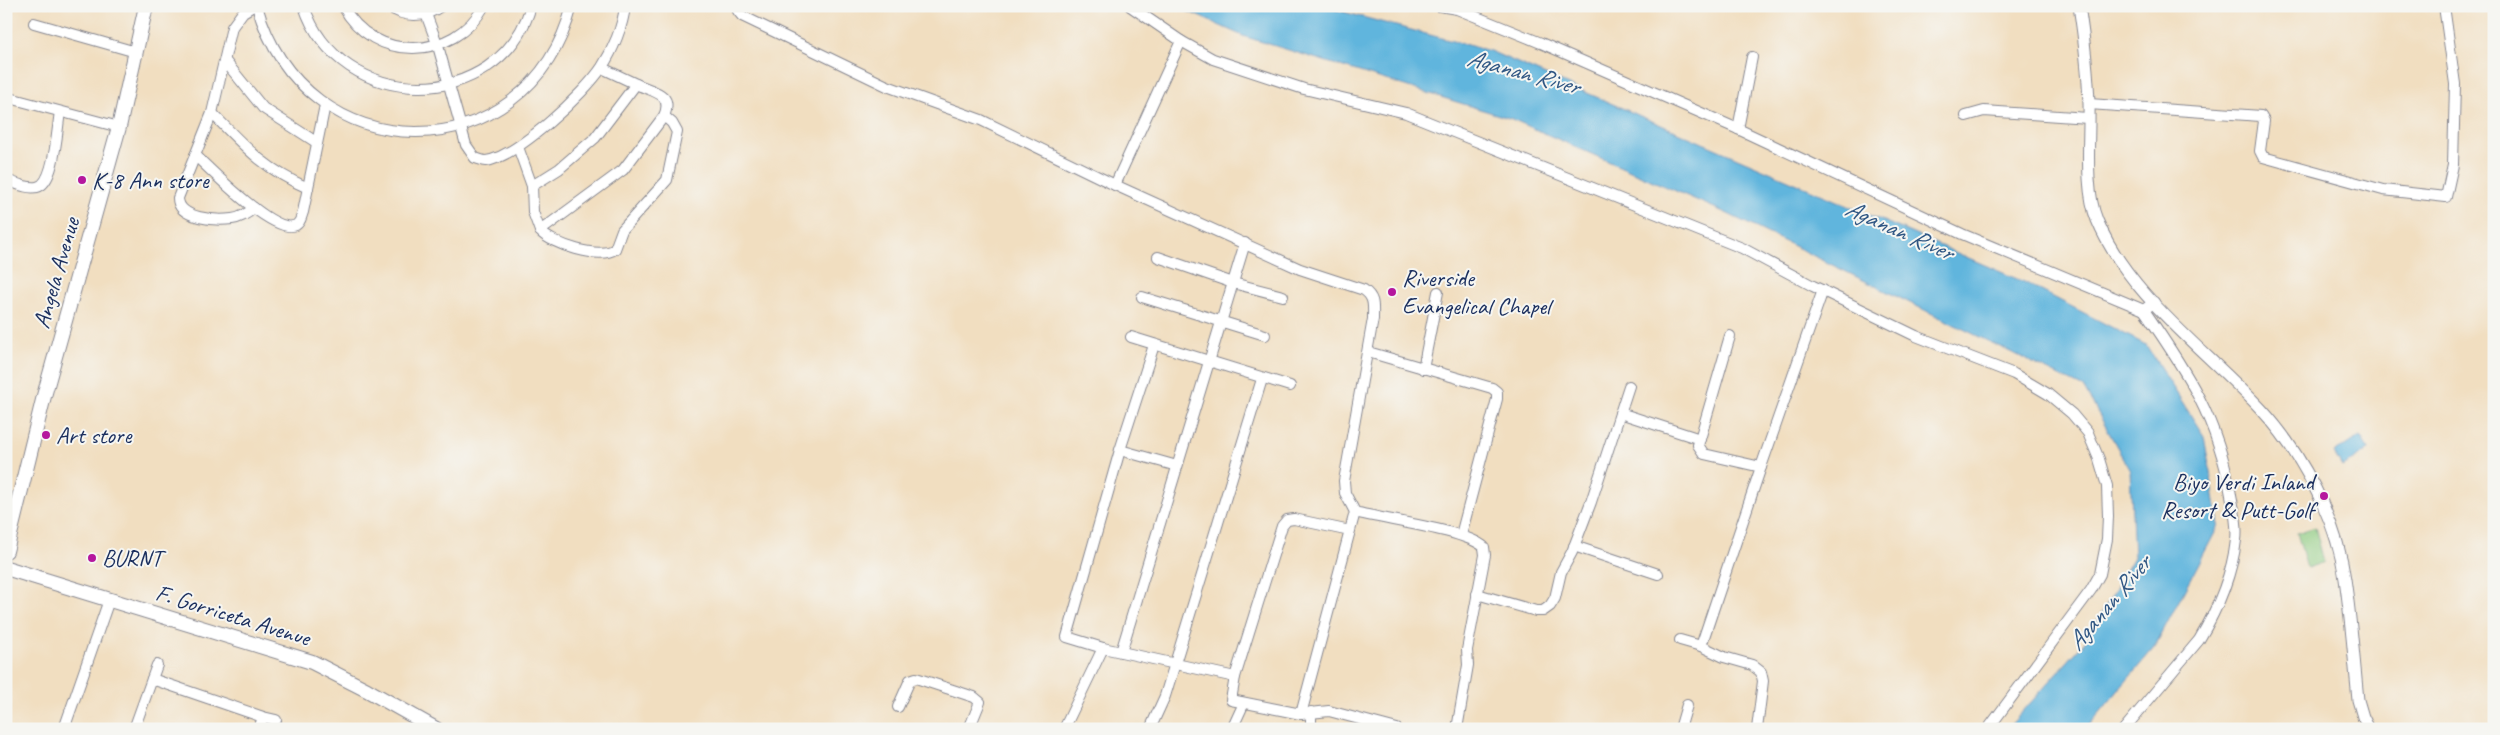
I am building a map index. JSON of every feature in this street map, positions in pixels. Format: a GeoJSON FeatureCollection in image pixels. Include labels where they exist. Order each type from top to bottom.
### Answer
{"type":"FeatureCollection","features":[{"type":"Feature","properties":{"kind":"main road","name":"Angela Avenue"},"geometry":{"type":"LineString","coordinates":[[6,551],[44,396],[119,127],[146,6]]}},
{"type":"Feature","properties":{"kind":"main road","name":"F. Gorriceta Avenue"},"geometry":{"type":"LineString","coordinates":[[6,568],[312,662],[367,690],[436,729]]}},
{"type":"Feature","properties":{"kind":"street"},"geometry":{"type":"LineString","coordinates":[[253,6],[243,12],[232,27],[212,112],[178,198],[181,207],[190,213],[206,219],[232,219],[242,216],[254,208]]}},
{"type":"Feature","properties":{"kind":"street"},"geometry":{"type":"LineString","coordinates":[[257,6],[264,29],[284,65],[296,81],[325,106],[349,118],[394,131],[417,132],[461,127],[502,106],[535,78],[559,42],[572,6]]}},
{"type":"Feature","properties":{"kind":"street"},"geometry":{"type":"LineString","coordinates":[[304,6],[314,28],[324,43],[350,67],[366,76],[400,87],[417,88],[449,84],[473,75],[492,63],[508,48],[521,30],[531,6]]}},
{"type":"Feature","properties":{"kind":"street"},"geometry":{"type":"LineString","coordinates":[[343,6],[355,24],[380,42],[409,49],[438,46],[456,37],[472,24],[484,6]]}},
{"type":"Feature","properties":{"kind":"street"},"geometry":{"type":"LineString","coordinates":[[388,6],[403,14],[426,14],[441,6]]}},
{"type":"Feature","properties":{"kind":"street"},"geometry":{"type":"LineString","coordinates":[[426,14],[438,46],[466,144],[475,158],[485,161],[518,147],[575,99],[602,68],[616,37],[625,6]]}},
{"type":"Feature","properties":{"kind":"street"},"geometry":{"type":"LineString","coordinates":[[738,6],[738,11],[742,16],[888,86],[981,120],[1115,185],[1300,269],[1364,290],[1370,294],[1374,301],[1373,319],[1344,481],[1346,493],[1355,512],[1306,713],[1310,729]]}},
{"type":"Feature","properties":{"kind":"street"},"geometry":{"type":"LineString","coordinates":[[1130,6],[1181,41],[1213,59],[1304,89],[1406,113],[1742,248],[1916,336],[2014,374],[2048,394],[2072,414],[2088,433],[2099,459],[2107,486],[2108,516],[2100,574],[2091,590],[1988,729]]}},
{"type":"Feature","properties":{"kind":"street"},"geometry":{"type":"LineString","coordinates":[[1439,6],[1457,10],[1541,43],[1738,129],[1962,234],[2144,310],[2184,370],[2214,429],[2227,474],[2235,520],[2236,539],[2229,575],[2218,606],[2208,625],[2199,640],[2124,729]]}},
{"type":"Feature","properties":{"kind":"street"},"geometry":{"type":"LineString","coordinates":[[2079,6],[2089,104],[2091,198],[2097,220],[2123,264],[2154,302],[2262,410],[2286,441],[2320,497],[2345,577],[2358,700],[2362,717],[2369,729]]}},
{"type":"Feature","properties":{"kind":"street"},"geometry":{"type":"LineString","coordinates":[[2089,104],[2261,116],[2264,121],[2260,145],[2263,157],[2383,190],[2446,197],[2453,165],[2456,84],[2444,6]]}},
{"type":"Feature","properties":{"kind":"street"},"geometry":{"type":"LineString","coordinates":[[34,23],[136,52]]}},
{"type":"Feature","properties":{"kind":"street"},"geometry":{"type":"LineString","coordinates":[[1115,185],[1181,41]]}},
{"type":"Feature","properties":{"kind":"street"},"geometry":{"type":"LineString","coordinates":[[1738,129],[1752,57]]}},
{"type":"Feature","properties":{"kind":"street"},"geometry":{"type":"LineString","coordinates":[[225,61],[263,108],[316,142]]}},
{"type":"Feature","properties":{"kind":"street"},"geometry":{"type":"LineString","coordinates":[[540,232],[623,170],[664,116],[668,107],[667,101],[663,96],[602,68]]}},
{"type":"Feature","properties":{"kind":"street"},"geometry":{"type":"LineString","coordinates":[[532,186],[560,169],[595,138],[636,84]]}},
{"type":"Feature","properties":{"kind":"street"},"geometry":{"type":"LineString","coordinates":[[6,97],[119,127]]}},
{"type":"Feature","properties":{"kind":"street"},"geometry":{"type":"LineString","coordinates":[[194,156],[254,208],[284,226],[295,226],[301,219],[325,106]]}},
{"type":"Feature","properties":{"kind":"street"},"geometry":{"type":"LineString","coordinates":[[1966,116],[1984,111],[2088,118]]}},
{"type":"Feature","properties":{"kind":"street"},"geometry":{"type":"LineString","coordinates":[[6,180],[36,187],[46,182],[51,171],[60,112]]}},
{"type":"Feature","properties":{"kind":"street"},"geometry":{"type":"LineString","coordinates":[[212,112],[266,166],[308,188]]}},
{"type":"Feature","properties":{"kind":"street"},"geometry":{"type":"LineString","coordinates":[[518,147],[532,186],[533,212],[540,232],[546,238],[570,247],[601,253],[615,248],[622,230],[667,180],[677,132],[672,123],[664,116]]}},
{"type":"Feature","properties":{"kind":"street"},"geometry":{"type":"LineString","coordinates":[[1121,652],[1245,243]]}},
{"type":"Feature","properties":{"kind":"street"},"geometry":{"type":"LineString","coordinates":[[1158,257],[1233,283],[1283,296]]}},
{"type":"Feature","properties":{"kind":"street"},"geometry":{"type":"LineString","coordinates":[[1701,646],[1823,290]]}},
{"type":"Feature","properties":{"kind":"street"},"geometry":{"type":"LineString","coordinates":[[1423,369],[1438,292]]}},
{"type":"Feature","properties":{"kind":"street"},"geometry":{"type":"LineString","coordinates":[[1142,297],[1266,335]]}},
{"type":"Feature","properties":{"kind":"street"},"geometry":{"type":"LineString","coordinates":[[2144,310],[2154,302]]}},
{"type":"Feature","properties":{"kind":"street"},"geometry":{"type":"LineString","coordinates":[[1730,336],[1700,439],[1700,450],[1704,454],[1761,467]]}},
{"type":"Feature","properties":{"kind":"street"},"geometry":{"type":"LineString","coordinates":[[1131,338],[1290,386]]}},
{"type":"Feature","properties":{"kind":"street"},"geometry":{"type":"LineString","coordinates":[[1154,345],[1120,450],[1066,637],[1174,665],[1235,677]]}},
{"type":"Feature","properties":{"kind":"street"},"geometry":{"type":"LineString","coordinates":[[1368,352],[1492,388],[1497,392],[1497,399],[1461,535]]}},
{"type":"Feature","properties":{"kind":"street"},"geometry":{"type":"LineString","coordinates":[[1150,729],[1165,696],[1262,379]]}},
{"type":"Feature","properties":{"kind":"street"},"geometry":{"type":"LineString","coordinates":[[1477,594],[1536,611],[1543,611],[1550,606],[1555,598],[1561,572],[1574,546],[1629,386]]}},
{"type":"Feature","properties":{"kind":"street"},"geometry":{"type":"LineString","coordinates":[[1620,413],[1700,439]]}},
{"type":"Feature","properties":{"kind":"street"},"geometry":{"type":"LineString","coordinates":[[1120,450],[1177,466]]}},
{"type":"Feature","properties":{"kind":"street"},"geometry":{"type":"LineString","coordinates":[[1355,512],[1461,535],[1478,541],[1484,547],[1485,555],[1467,650],[1468,665],[1457,729]]}},
{"type":"Feature","properties":{"kind":"street"},"geometry":{"type":"LineString","coordinates":[[1350,530],[1294,519],[1287,520],[1282,526],[1235,677],[1231,700],[1306,713],[1329,712],[1397,729]]}},
{"type":"Feature","properties":{"kind":"street"},"geometry":{"type":"LineString","coordinates":[[1574,546],[1658,574]]}},
{"type":"Feature","properties":{"kind":"street"},"geometry":{"type":"LineString","coordinates":[[64,729],[109,600]]}},
{"type":"Feature","properties":{"kind":"street"},"geometry":{"type":"LineString","coordinates":[[1680,640],[1701,646],[1724,657],[1752,665],[1761,672],[1764,681],[1757,729]]}},
{"type":"Feature","properties":{"kind":"street"},"geometry":{"type":"LineString","coordinates":[[1064,729],[1103,648]]}},
{"type":"Feature","properties":{"kind":"street"},"geometry":{"type":"LineString","coordinates":[[134,729],[157,665]]}},
{"type":"Feature","properties":{"kind":"street"},"geometry":{"type":"LineString","coordinates":[[898,707],[910,680],[916,678],[974,697],[980,702],[969,729]]}},
{"type":"Feature","properties":{"kind":"street"},"geometry":{"type":"LineString","coordinates":[[152,679],[276,720]]}},
{"type":"Feature","properties":{"kind":"street"},"geometry":{"type":"LineString","coordinates":[[1232,729],[1244,703]]}},
{"type":"Feature","properties":{"kind":"street"},"geometry":{"type":"LineString","coordinates":[[1680,729],[1687,705]]}},
{"type":"Feature","properties":{"kind":"street"},"geometry":{"type":"LineString","coordinates":[[259,729],[263,717]]}},
{"type":"Feature","properties":{"kind":"green space"},"geometry":{"type":"Polygon","coordinates":[[[2315,527],[2324,562],[2307,568],[2297,533],[2315,527]]]}},
{"type":"Feature","properties":{"kind":"water","name":"Aganan River"},"geometry":{"type":"Polygon","coordinates":[[[1176,6],[1321,6],[1490,51],[2024,282],[2146,345],[2204,436],[2219,525],[2154,648],[2086,729],[2007,729],[2085,642],[2134,557],[2130,470],[2084,388],[1726,213],[1512,119],[1243,36],[1176,6]]]}},
{"type":"Feature","properties":{"kind":"water"},"geometry":{"type":"Polygon","coordinates":[[[2360,436],[2369,450],[2342,467],[2334,453],[2360,436]]]}},
{"type":"Feature","properties":{"kind":"place","name":"K-8 Ann store"},"geometry":{"type":"Point","coordinates":[82,180]}},
{"type":"Feature","properties":{"kind":"place","name":"Riverside Evangelical Chapel"},"geometry":{"type":"Point","coordinates":[1392,292]}},
{"type":"Feature","properties":{"kind":"place","name":"Art store"},"geometry":{"type":"Point","coordinates":[46,435]}},
{"type":"Feature","properties":{"kind":"place","name":"Biyo Verdi Inland Resort & Putt-Golf"},"geometry":{"type":"Point","coordinates":[2324,496]}},
{"type":"Feature","properties":{"kind":"place","name":"BURNT"},"geometry":{"type":"Point","coordinates":[92,558]}}]}
